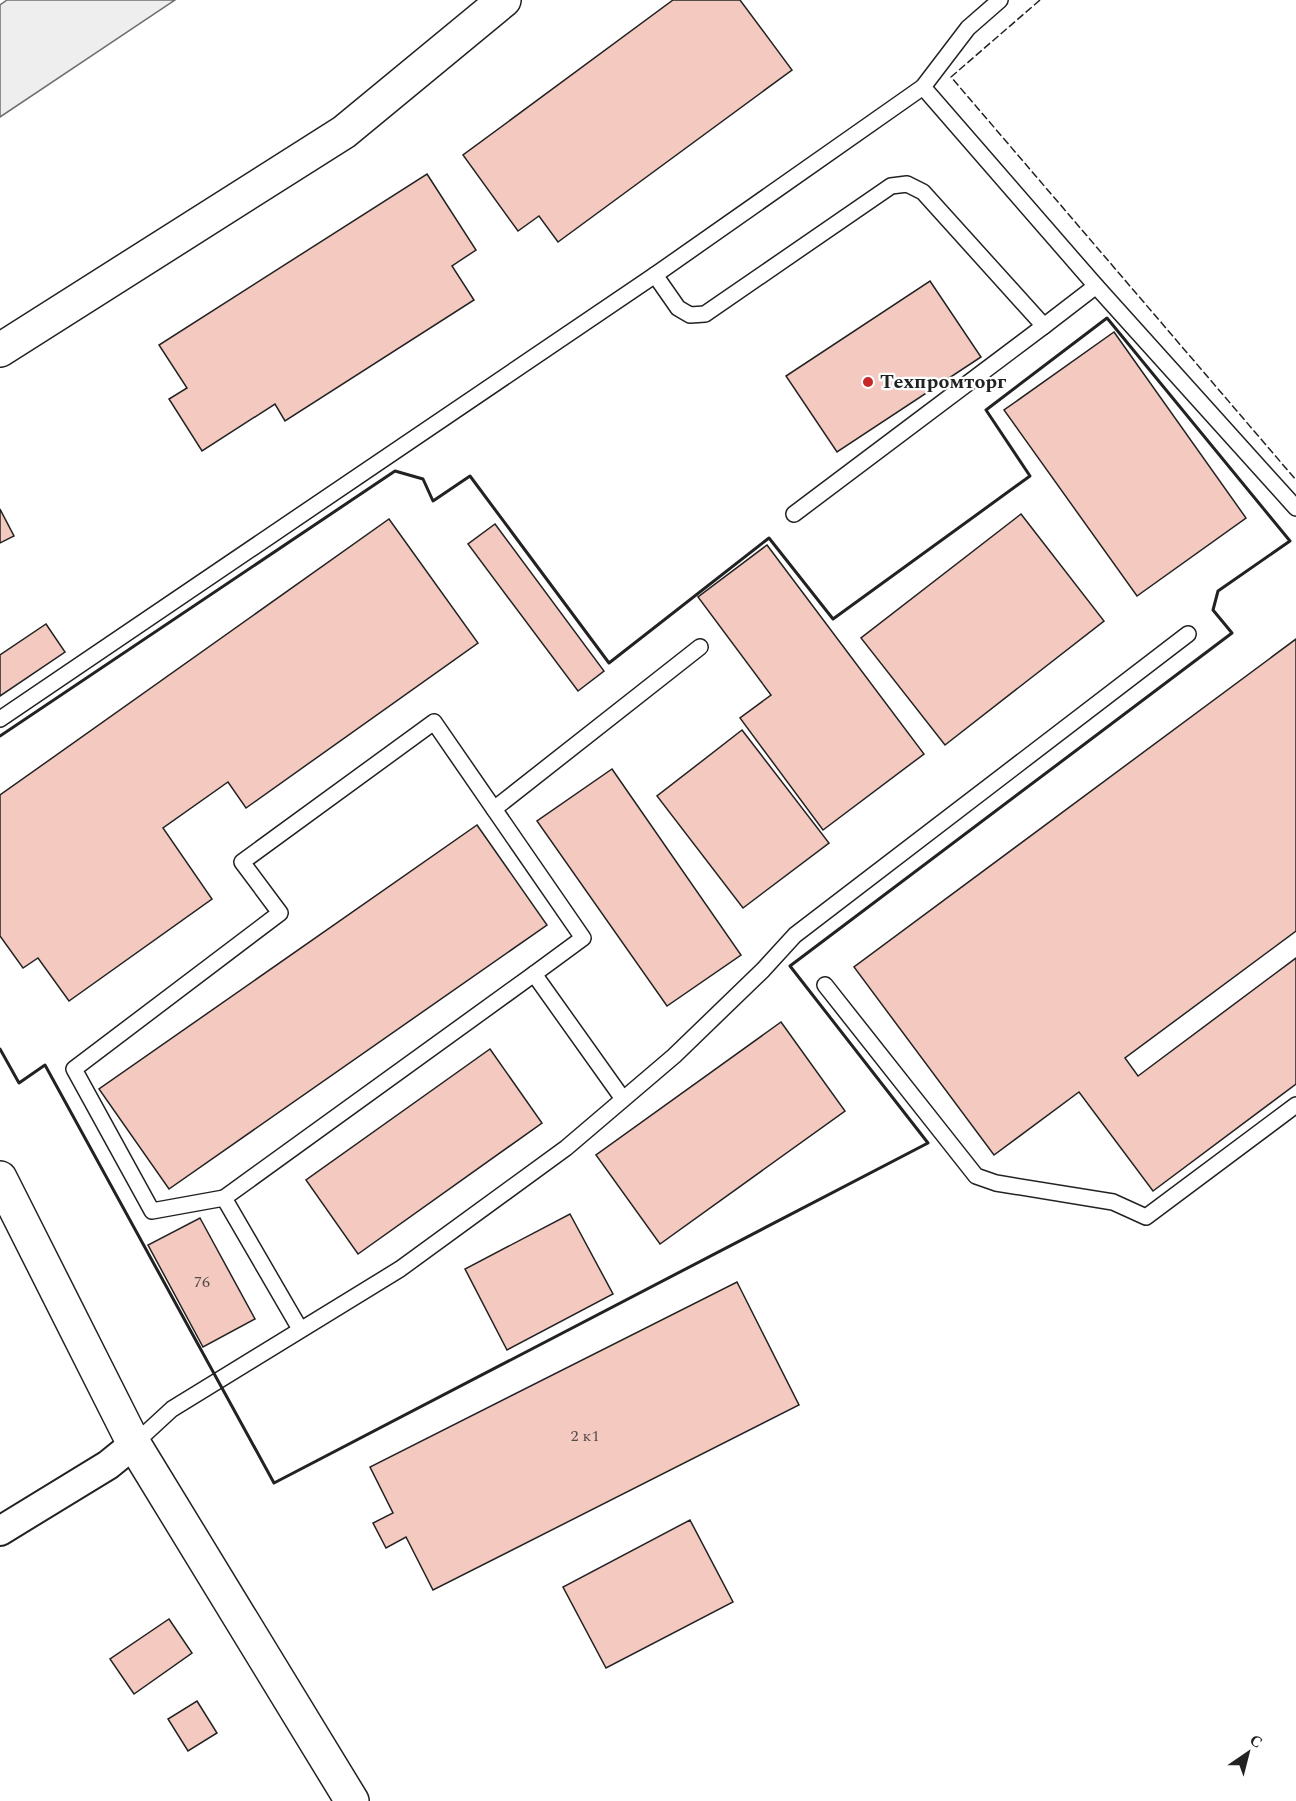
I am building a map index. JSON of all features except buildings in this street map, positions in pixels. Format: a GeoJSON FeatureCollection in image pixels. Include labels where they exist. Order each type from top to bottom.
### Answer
{"type":"FeatureCollection","features":[{"type":"Feature","properties":{"kind":"street"},"geometry":{"type":"LineString","coordinates":[[0,350],[344,132],[504,0]]}},
{"type":"Feature","properties":{"kind":"street"},"geometry":{"type":"LineString","coordinates":[[0,1178],[134,1444],[352,1801]]}},
{"type":"Feature","properties":{"kind":"street"},"geometry":{"type":"LineString","coordinates":[[0,1531],[108,1465],[134,1444]]}},
{"type":"Feature","properties":{"kind":"lane"},"geometry":{"type":"LineString","coordinates":[[0,719],[655,275],[923,87],[968,28],[1000,0]]}},
{"type":"Feature","properties":{"kind":"lane"},"geometry":{"type":"LineString","coordinates":[[923,87],[1096,286],[1296,508]]}},
{"type":"Feature","properties":{"kind":"lane"},"geometry":{"type":"LineString","coordinates":[[655,275],[678,308],[690,315],[705,315],[891,186],[907,184],[923,192],[1044,326]]}},
{"type":"Feature","properties":{"kind":"lane"},"geometry":{"type":"LineString","coordinates":[[794,514],[1096,286]]}},
{"type":"Feature","properties":{"kind":"lane"},"geometry":{"type":"LineString","coordinates":[[134,1444],[172,1409],[400,1269],[566,1148],[674,1056],[763,970],[795,934],[1188,634]]}},
{"type":"Feature","properties":{"kind":"lane"},"geometry":{"type":"LineString","coordinates":[[494,809],[700,647]]}},
{"type":"Feature","properties":{"kind":"lane"},"geometry":{"type":"LineString","coordinates":[[434,722],[494,809],[583,938],[224,1198],[152,1211],[74,1069],[280,913],[242,862],[434,722]]}},
{"type":"Feature","properties":{"kind":"lane"},"geometry":{"type":"LineString","coordinates":[[534,974],[623,1099]]}},
{"type":"Feature","properties":{"kind":"lane"},"geometry":{"type":"LineString","coordinates":[[825,985],[976,1176],[996,1183],[1113,1202],[1146,1217],[1296,1105]]}},
{"type":"Feature","properties":{"kind":"lane"},"geometry":{"type":"LineString","coordinates":[[224,1198],[300,1329]]}},
{"type":"Feature","properties":{"kind":"shaded area"},"geometry":{"type":"Polygon","coordinates":[[[7,0],[175,0],[0,117],[0,5],[7,0]]]}},
{"type":"Feature","properties":{"kind":"fence"},"geometry":{"type":"LineString","coordinates":[[1040,0],[951,77],[1296,480]]}},
{"type":"Feature","properties":{"kind":"wall"},"geometry":{"type":"LineString","coordinates":[[0,736],[395,471],[423,479],[433,501],[470,476],[609,663],[769,538],[833,619],[1030,476],[986,410],[1107,318],[1290,541],[1218,591],[1213,610],[1232,633],[790,966],[928,1143],[274,1483],[45,1065],[19,1083],[0,1049]]}},
{"type":"Feature","properties":{"kind":"place","name":"Техпромторг"},"geometry":{"type":"Point","coordinates":[868,382]}}]}
